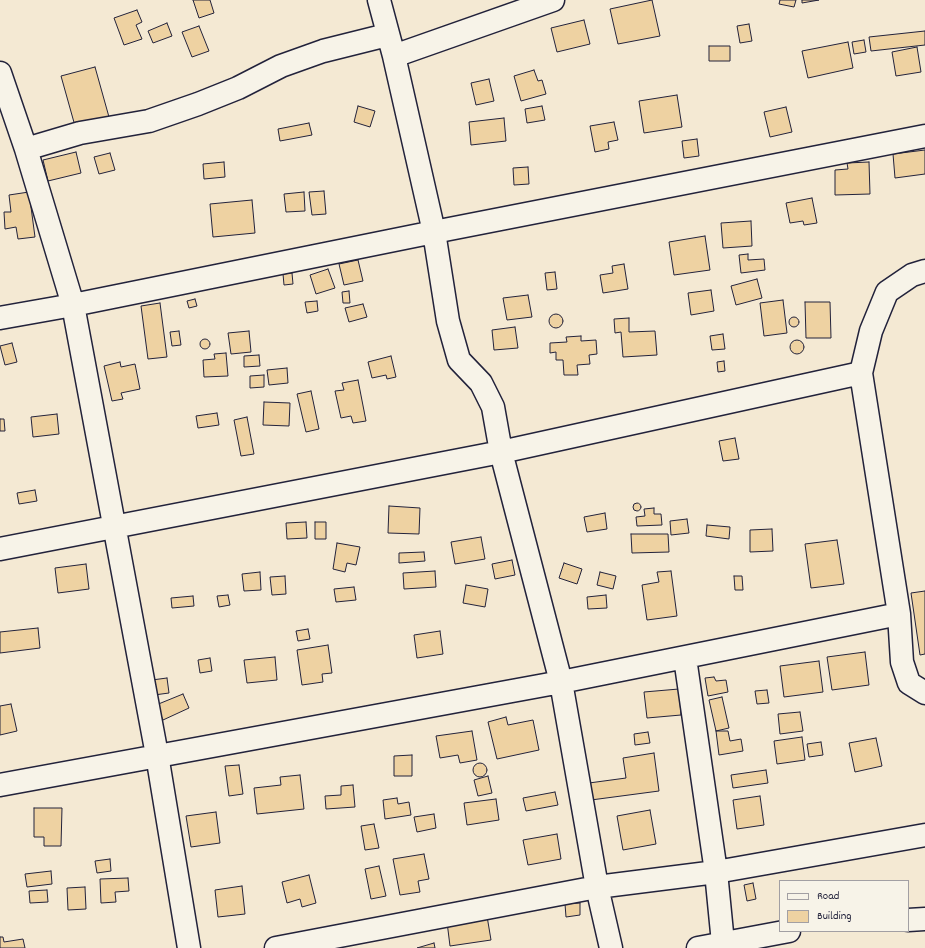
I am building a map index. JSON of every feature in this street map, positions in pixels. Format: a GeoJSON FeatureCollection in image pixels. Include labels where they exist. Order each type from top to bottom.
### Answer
{"type":"FeatureCollection","features":[{"type":"Feature","properties":{"kind":"street"},"geometry":{"type":"LineString","coordinates":[[379,0],[387,35],[394,56],[434,232],[448,321],[459,360],[481,383],[493,407],[501,452],[561,682],[597,887],[611,948]]}},
{"type":"Feature","properties":{"kind":"street"},"geometry":{"type":"LineString","coordinates":[[394,56],[553,0]]}},
{"type":"Feature","properties":{"kind":"street"},"geometry":{"type":"LineString","coordinates":[[26,149],[80,133],[149,121],[198,104],[232,90],[288,63],[322,51],[387,35]]}},
{"type":"Feature","properties":{"kind":"street"},"geometry":{"type":"LineString","coordinates":[[0,74],[26,149],[73,305],[157,755],[189,948]]}},
{"type":"Feature","properties":{"kind":"street"},"geometry":{"type":"LineString","coordinates":[[0,318],[73,305],[434,232],[925,136]]}},
{"type":"Feature","properties":{"kind":"street"},"geometry":{"type":"LineString","coordinates":[[925,271],[912,275],[887,292],[871,331],[861,373],[899,614],[902,662],[909,683],[925,693]]}},
{"type":"Feature","properties":{"kind":"street"},"geometry":{"type":"LineString","coordinates":[[0,549],[501,452],[861,373]]}},
{"type":"Feature","properties":{"kind":"street"},"geometry":{"type":"LineString","coordinates":[[0,785],[561,682],[899,614]]}},
{"type":"Feature","properties":{"kind":"street"},"geometry":{"type":"LineString","coordinates":[[685,658],[716,872],[723,942]]}},
{"type":"Feature","properties":{"kind":"street"},"geometry":{"type":"LineString","coordinates":[[276,948],[597,887],[716,872],[787,858],[925,835]]}},
{"type":"Feature","properties":{"kind":"street"},"geometry":{"type":"LineString","coordinates":[[909,920],[925,919]]}},
{"type":"Feature","properties":{"kind":"street"},"geometry":{"type":"LineString","coordinates":[[698,948],[723,942],[783,932]]}},
{"type":"Feature","properties":{"kind":"building"},"geometry":{"type":"Polygon","coordinates":[[[193,0],[210,0],[214,13],[199,18],[193,0]]]}},
{"type":"Feature","properties":{"kind":"building"},"geometry":{"type":"Polygon","coordinates":[[[652,0],[660,36],[618,44],[610,9],[652,0]]]}},
{"type":"Feature","properties":{"kind":"building"},"geometry":{"type":"Polygon","coordinates":[[[780,0],[796,0],[794,7],[779,4],[780,0]]]}},
{"type":"Feature","properties":{"kind":"building"},"geometry":{"type":"Polygon","coordinates":[[[802,0],[819,0],[802,3],[802,0]]]}},
{"type":"Feature","properties":{"kind":"building"},"geometry":{"type":"Polygon","coordinates":[[[137,10],[142,22],[136,25],[142,39],[124,45],[114,18],[137,10]]]}},
{"type":"Feature","properties":{"kind":"building"},"geometry":{"type":"Polygon","coordinates":[[[584,20],[590,44],[557,52],[551,28],[584,20]]]}},
{"type":"Feature","properties":{"kind":"building"},"geometry":{"type":"Polygon","coordinates":[[[167,23],[172,36],[153,43],[148,31],[167,23]]]}},
{"type":"Feature","properties":{"kind":"building"},"geometry":{"type":"Polygon","coordinates":[[[749,24],[752,41],[740,43],[737,26],[749,24]]]}},
{"type":"Feature","properties":{"kind":"building"},"geometry":{"type":"Polygon","coordinates":[[[199,26],[209,51],[192,57],[182,32],[199,26]]]}},
{"type":"Feature","properties":{"kind":"building"},"geometry":{"type":"Polygon","coordinates":[[[925,31],[925,45],[871,51],[869,37],[925,31]]]}},
{"type":"Feature","properties":{"kind":"building"},"geometry":{"type":"Polygon","coordinates":[[[864,40],[866,52],[854,54],[852,42],[864,40]]]}},
{"type":"Feature","properties":{"kind":"building"},"geometry":{"type":"Polygon","coordinates":[[[848,42],[853,68],[808,78],[802,51],[848,42]]]}},
{"type":"Feature","properties":{"kind":"building"},"geometry":{"type":"Polygon","coordinates":[[[709,46],[730,46],[730,61],[709,61],[709,46]]]}},
{"type":"Feature","properties":{"kind":"building"},"geometry":{"type":"Polygon","coordinates":[[[917,47],[921,72],[896,76],[892,52],[917,47]]]}},
{"type":"Feature","properties":{"kind":"building"},"geometry":{"type":"Polygon","coordinates":[[[95,67],[109,117],[75,126],[61,76],[95,67]]]}},
{"type":"Feature","properties":{"kind":"building"},"geometry":{"type":"Polygon","coordinates":[[[534,70],[538,81],[542,80],[546,94],[521,101],[514,76],[534,70]]]}},
{"type":"Feature","properties":{"kind":"building"},"geometry":{"type":"Polygon","coordinates":[[[489,79],[494,101],[476,105],[471,83],[489,79]]]}},
{"type":"Feature","properties":{"kind":"building"},"geometry":{"type":"Polygon","coordinates":[[[677,95],[682,127],[644,133],[639,101],[677,95]]]}},
{"type":"Feature","properties":{"kind":"building"},"geometry":{"type":"Polygon","coordinates":[[[358,106],[375,111],[370,127],[354,122],[358,106]]]}},
{"type":"Feature","properties":{"kind":"building"},"geometry":{"type":"Polygon","coordinates":[[[542,106],[545,120],[527,123],[525,109],[542,106]]]}},
{"type":"Feature","properties":{"kind":"building"},"geometry":{"type":"Polygon","coordinates":[[[786,107],[792,132],[770,137],[764,112],[786,107]]]}},
{"type":"Feature","properties":{"kind":"building"},"geometry":{"type":"Polygon","coordinates":[[[504,118],[506,141],[471,145],[469,122],[504,118]]]}},
{"type":"Feature","properties":{"kind":"building"},"geometry":{"type":"Polygon","coordinates":[[[614,122],[618,140],[608,142],[609,149],[595,152],[590,126],[614,122]]]}},
{"type":"Feature","properties":{"kind":"building"},"geometry":{"type":"Polygon","coordinates":[[[309,123],[312,135],[280,141],[278,129],[309,123]]]}},
{"type":"Feature","properties":{"kind":"building"},"geometry":{"type":"Polygon","coordinates":[[[697,139],[699,156],[684,158],[682,141],[697,139]]]}},
{"type":"Feature","properties":{"kind":"building"},"geometry":{"type":"Polygon","coordinates":[[[925,150],[925,174],[895,178],[893,154],[925,150]]]}},
{"type":"Feature","properties":{"kind":"building"},"geometry":{"type":"Polygon","coordinates":[[[76,152],[81,173],[48,181],[43,160],[76,152]]]}},
{"type":"Feature","properties":{"kind":"building"},"geometry":{"type":"Polygon","coordinates":[[[110,153],[115,170],[99,174],[94,157],[110,153]]]}},
{"type":"Feature","properties":{"kind":"building"},"geometry":{"type":"Polygon","coordinates":[[[224,162],[225,177],[204,179],[203,164],[224,162]]]}},
{"type":"Feature","properties":{"kind":"building"},"geometry":{"type":"Polygon","coordinates":[[[869,162],[870,194],[835,195],[835,170],[848,169],[847,163],[869,162]]]}},
{"type":"Feature","properties":{"kind":"building"},"geometry":{"type":"Polygon","coordinates":[[[528,167],[529,184],[514,185],[513,168],[528,167]]]}},
{"type":"Feature","properties":{"kind":"building"},"geometry":{"type":"Polygon","coordinates":[[[324,191],[326,214],[312,215],[309,192],[324,191]]]}},
{"type":"Feature","properties":{"kind":"building"},"geometry":{"type":"Polygon","coordinates":[[[29,192],[35,237],[18,239],[16,227],[5,229],[4,212],[11,212],[9,195],[29,192]]]}},
{"type":"Feature","properties":{"kind":"building"},"geometry":{"type":"Polygon","coordinates":[[[304,192],[305,211],[286,212],[284,194],[304,192]]]}},
{"type":"Feature","properties":{"kind":"building"},"geometry":{"type":"Polygon","coordinates":[[[812,198],[817,223],[804,225],[803,221],[790,223],[786,203],[812,198]]]}},
{"type":"Feature","properties":{"kind":"building"},"geometry":{"type":"Polygon","coordinates":[[[252,200],[255,233],[213,237],[210,204],[252,200]]]}},
{"type":"Feature","properties":{"kind":"building"},"geometry":{"type":"Polygon","coordinates":[[[751,221],[752,246],[723,248],[721,223],[751,221]]]}},
{"type":"Feature","properties":{"kind":"building"},"geometry":{"type":"Polygon","coordinates":[[[705,236],[710,270],[674,275],[669,242],[705,236]]]}},
{"type":"Feature","properties":{"kind":"building"},"geometry":{"type":"Polygon","coordinates":[[[748,254],[748,260],[764,259],[765,270],[741,273],[739,255],[748,254]]]}},
{"type":"Feature","properties":{"kind":"building"},"geometry":{"type":"Polygon","coordinates":[[[358,260],[363,281],[344,285],[339,264],[358,260]]]}},
{"type":"Feature","properties":{"kind":"building"},"geometry":{"type":"Polygon","coordinates":[[[624,264],[628,289],[603,293],[600,275],[613,273],[612,266],[624,264]]]}},
{"type":"Feature","properties":{"kind":"building"},"geometry":{"type":"Polygon","coordinates":[[[328,269],[335,288],[316,294],[310,275],[328,269]]]}},
{"type":"Feature","properties":{"kind":"building"},"geometry":{"type":"Polygon","coordinates":[[[555,272],[557,289],[547,290],[545,273],[555,272]]]}},
{"type":"Feature","properties":{"kind":"building"},"geometry":{"type":"Polygon","coordinates":[[[292,273],[293,284],[284,285],[283,274],[292,273]]]}},
{"type":"Feature","properties":{"kind":"building"},"geometry":{"type":"Polygon","coordinates":[[[757,279],[762,298],[736,305],[731,286],[757,279]]]}},
{"type":"Feature","properties":{"kind":"building"},"geometry":{"type":"Polygon","coordinates":[[[711,290],[714,311],[691,315],[688,293],[711,290]]]}},
{"type":"Feature","properties":{"kind":"building"},"geometry":{"type":"Polygon","coordinates":[[[349,291],[350,303],[343,303],[342,292],[349,291]]]}},
{"type":"Feature","properties":{"kind":"building"},"geometry":{"type":"Polygon","coordinates":[[[528,295],[532,317],[507,320],[503,298],[528,295]]]}},
{"type":"Feature","properties":{"kind":"building"},"geometry":{"type":"Polygon","coordinates":[[[195,299],[197,306],[189,308],[187,301],[195,299]]]}},
{"type":"Feature","properties":{"kind":"building"},"geometry":{"type":"Polygon","coordinates":[[[783,300],[787,333],[764,336],[760,303],[783,300]]]}},
{"type":"Feature","properties":{"kind":"building"},"geometry":{"type":"Polygon","coordinates":[[[317,301],[318,311],[307,313],[305,302],[317,301]]]}},
{"type":"Feature","properties":{"kind":"building"},"geometry":{"type":"Polygon","coordinates":[[[805,302],[830,302],[831,338],[806,338],[805,302]]]}},
{"type":"Feature","properties":{"kind":"building"},"geometry":{"type":"Polygon","coordinates":[[[160,303],[167,357],[148,359],[141,306],[160,303]]]}},
{"type":"Feature","properties":{"kind":"building"},"geometry":{"type":"Polygon","coordinates":[[[363,304],[367,317],[349,322],[345,308],[363,304]]]}},
{"type":"Feature","properties":{"kind":"building"},"geometry":{"type":"Polygon","coordinates":[[[553,314],[559,314],[563,318],[563,324],[559,328],[553,328],[549,324],[549,318],[553,314]]]}},
{"type":"Feature","properties":{"kind":"building"},"geometry":{"type":"Polygon","coordinates":[[[792,317],[796,317],[798,318],[798,326],[792,327],[789,324],[789,320],[792,317]]]}},
{"type":"Feature","properties":{"kind":"building"},"geometry":{"type":"Polygon","coordinates":[[[629,318],[629,332],[655,331],[657,355],[623,357],[621,332],[615,333],[614,319],[629,318]]]}},
{"type":"Feature","properties":{"kind":"building"},"geometry":{"type":"Polygon","coordinates":[[[515,327],[518,348],[494,350],[492,330],[515,327]]]}},
{"type":"Feature","properties":{"kind":"building"},"geometry":{"type":"Polygon","coordinates":[[[179,331],[181,345],[172,346],[170,332],[179,331]]]}},
{"type":"Feature","properties":{"kind":"building"},"geometry":{"type":"Polygon","coordinates":[[[249,331],[251,352],[231,354],[228,333],[249,331]]]}},
{"type":"Feature","properties":{"kind":"building"},"geometry":{"type":"Polygon","coordinates":[[[723,334],[725,349],[712,350],[710,336],[723,334]]]}},
{"type":"Feature","properties":{"kind":"building"},"geometry":{"type":"Polygon","coordinates":[[[581,336],[581,341],[596,340],[597,354],[589,355],[590,364],[577,365],[578,375],[564,375],[563,360],[556,360],[556,352],[550,353],[550,343],[567,342],[566,337],[581,336]]]}},
{"type":"Feature","properties":{"kind":"building"},"geometry":{"type":"Polygon","coordinates":[[[205,339],[210,344],[205,349],[200,344],[205,339]]]}},
{"type":"Feature","properties":{"kind":"building"},"geometry":{"type":"Polygon","coordinates":[[[797,340],[802,342],[804,347],[802,352],[797,354],[792,352],[790,347],[792,342],[797,340]]]}},
{"type":"Feature","properties":{"kind":"building"},"geometry":{"type":"Polygon","coordinates":[[[12,343],[17,362],[5,365],[0,346],[12,343]]]}},
{"type":"Feature","properties":{"kind":"building"},"geometry":{"type":"Polygon","coordinates":[[[226,353],[228,376],[204,377],[203,360],[215,359],[214,354],[226,353]]]}},
{"type":"Feature","properties":{"kind":"building"},"geometry":{"type":"Polygon","coordinates":[[[259,355],[260,366],[244,367],[244,356],[259,355]]]}},
{"type":"Feature","properties":{"kind":"building"},"geometry":{"type":"Polygon","coordinates":[[[391,356],[396,377],[387,379],[386,375],[372,378],[368,362],[391,356]]]}},
{"type":"Feature","properties":{"kind":"building"},"geometry":{"type":"Polygon","coordinates":[[[724,361],[725,371],[718,372],[717,362],[724,361]]]}},
{"type":"Feature","properties":{"kind":"building"},"geometry":{"type":"Polygon","coordinates":[[[120,362],[121,367],[135,364],[140,389],[121,393],[123,399],[112,401],[104,366],[120,362]]]}},
{"type":"Feature","properties":{"kind":"building"},"geometry":{"type":"Polygon","coordinates":[[[287,368],[288,383],[269,385],[267,370],[287,368]]]}},
{"type":"Feature","properties":{"kind":"building"},"geometry":{"type":"Polygon","coordinates":[[[264,375],[264,387],[250,388],[250,376],[264,375]]]}},
{"type":"Feature","properties":{"kind":"building"},"geometry":{"type":"Polygon","coordinates":[[[358,380],[366,421],[353,423],[351,416],[341,418],[335,391],[344,390],[342,383],[358,380]]]}},
{"type":"Feature","properties":{"kind":"building"},"geometry":{"type":"Polygon","coordinates":[[[311,391],[319,429],[306,432],[297,394],[311,391]]]}},
{"type":"Feature","properties":{"kind":"building"},"geometry":{"type":"Polygon","coordinates":[[[264,402],[290,403],[289,426],[263,425],[264,402]]]}},
{"type":"Feature","properties":{"kind":"building"},"geometry":{"type":"Polygon","coordinates":[[[217,413],[219,425],[198,428],[196,416],[217,413]]]}},
{"type":"Feature","properties":{"kind":"building"},"geometry":{"type":"Polygon","coordinates":[[[57,414],[59,434],[33,437],[31,417],[57,414]]]}},
{"type":"Feature","properties":{"kind":"building"},"geometry":{"type":"Polygon","coordinates":[[[247,417],[254,454],[241,456],[234,420],[247,417]]]}},
{"type":"Feature","properties":{"kind":"building"},"geometry":{"type":"Polygon","coordinates":[[[0,419],[4,419],[5,431],[0,431],[0,419]]]}},
{"type":"Feature","properties":{"kind":"building"},"geometry":{"type":"Polygon","coordinates":[[[735,438],[739,459],[723,461],[719,441],[735,438]]]}},
{"type":"Feature","properties":{"kind":"building"},"geometry":{"type":"Polygon","coordinates":[[[35,490],[37,501],[19,504],[17,493],[35,490]]]}},
{"type":"Feature","properties":{"kind":"building"},"geometry":{"type":"Polygon","coordinates":[[[635,503],[639,503],[641,507],[639,511],[635,511],[633,509],[633,505],[635,503]]]}},
{"type":"Feature","properties":{"kind":"building"},"geometry":{"type":"Polygon","coordinates":[[[389,506],[420,508],[419,534],[388,533],[389,506]]]}},
{"type":"Feature","properties":{"kind":"building"},"geometry":{"type":"Polygon","coordinates":[[[654,508],[654,514],[661,514],[662,525],[637,526],[636,517],[645,516],[644,509],[654,508]]]}},
{"type":"Feature","properties":{"kind":"building"},"geometry":{"type":"Polygon","coordinates":[[[605,513],[607,529],[587,532],[584,517],[605,513]]]}},
{"type":"Feature","properties":{"kind":"building"},"geometry":{"type":"Polygon","coordinates":[[[687,519],[689,533],[671,535],[670,521],[687,519]]]}},
{"type":"Feature","properties":{"kind":"building"},"geometry":{"type":"Polygon","coordinates":[[[306,522],[307,538],[287,539],[286,523],[306,522]]]}},
{"type":"Feature","properties":{"kind":"building"},"geometry":{"type":"Polygon","coordinates":[[[315,522],[326,522],[326,539],[315,539],[315,522]]]}},
{"type":"Feature","properties":{"kind":"building"},"geometry":{"type":"Polygon","coordinates":[[[707,525],[730,527],[729,539],[706,536],[707,525]]]}},
{"type":"Feature","properties":{"kind":"building"},"geometry":{"type":"Polygon","coordinates":[[[772,529],[773,551],[750,552],[750,530],[772,529]]]}},
{"type":"Feature","properties":{"kind":"building"},"geometry":{"type":"Polygon","coordinates":[[[631,534],[668,534],[669,552],[632,553],[631,534]]]}},
{"type":"Feature","properties":{"kind":"building"},"geometry":{"type":"Polygon","coordinates":[[[481,537],[485,559],[455,564],[451,542],[481,537]]]}},
{"type":"Feature","properties":{"kind":"building"},"geometry":{"type":"Polygon","coordinates":[[[837,540],[844,584],[811,588],[805,544],[837,540]]]}},
{"type":"Feature","properties":{"kind":"building"},"geometry":{"type":"Polygon","coordinates":[[[337,543],[360,547],[356,565],[347,563],[345,572],[333,569],[337,543]]]}},
{"type":"Feature","properties":{"kind":"building"},"geometry":{"type":"Polygon","coordinates":[[[424,552],[425,561],[399,563],[399,553],[424,552]]]}},
{"type":"Feature","properties":{"kind":"building"},"geometry":{"type":"Polygon","coordinates":[[[512,560],[515,575],[495,579],[492,564],[512,560]]]}},
{"type":"Feature","properties":{"kind":"building"},"geometry":{"type":"Polygon","coordinates":[[[564,563],[582,569],[577,584],[559,578],[564,563]]]}},
{"type":"Feature","properties":{"kind":"building"},"geometry":{"type":"Polygon","coordinates":[[[86,564],[89,589],[58,593],[55,568],[86,564]]]}},
{"type":"Feature","properties":{"kind":"building"},"geometry":{"type":"Polygon","coordinates":[[[435,571],[436,587],[404,589],[403,573],[435,571]]]}},
{"type":"Feature","properties":{"kind":"building"},"geometry":{"type":"Polygon","coordinates":[[[671,571],[677,616],[647,620],[642,585],[659,582],[657,572],[671,571]]]}},
{"type":"Feature","properties":{"kind":"building"},"geometry":{"type":"Polygon","coordinates":[[[260,572],[261,590],[244,591],[242,574],[260,572]]]}},
{"type":"Feature","properties":{"kind":"building"},"geometry":{"type":"Polygon","coordinates":[[[600,572],[616,576],[613,589],[597,585],[600,572]]]}},
{"type":"Feature","properties":{"kind":"building"},"geometry":{"type":"Polygon","coordinates":[[[285,576],[286,594],[272,595],[270,577],[285,576]]]}},
{"type":"Feature","properties":{"kind":"building"},"geometry":{"type":"Polygon","coordinates":[[[734,576],[742,576],[743,590],[735,590],[734,576]]]}},
{"type":"Feature","properties":{"kind":"building"},"geometry":{"type":"Polygon","coordinates":[[[466,585],[488,589],[485,607],[463,603],[466,585]]]}},
{"type":"Feature","properties":{"kind":"building"},"geometry":{"type":"Polygon","coordinates":[[[354,587],[356,600],[336,602],[334,589],[354,587]]]}},
{"type":"Feature","properties":{"kind":"building"},"geometry":{"type":"Polygon","coordinates":[[[925,591],[925,654],[920,655],[911,593],[925,591]]]}},
{"type":"Feature","properties":{"kind":"building"},"geometry":{"type":"Polygon","coordinates":[[[228,595],[230,605],[219,607],[217,596],[228,595]]]}},
{"type":"Feature","properties":{"kind":"building"},"geometry":{"type":"Polygon","coordinates":[[[606,595],[607,608],[588,609],[587,597],[606,595]]]}},
{"type":"Feature","properties":{"kind":"building"},"geometry":{"type":"Polygon","coordinates":[[[193,596],[194,606],[172,608],[171,598],[193,596]]]}},
{"type":"Feature","properties":{"kind":"building"},"geometry":{"type":"Polygon","coordinates":[[[38,628],[40,648],[0,653],[0,632],[38,628]]]}},
{"type":"Feature","properties":{"kind":"building"},"geometry":{"type":"Polygon","coordinates":[[[308,629],[310,639],[298,641],[296,631],[308,629]]]}},
{"type":"Feature","properties":{"kind":"building"},"geometry":{"type":"Polygon","coordinates":[[[440,631],[443,654],[417,658],[414,635],[440,631]]]}},
{"type":"Feature","properties":{"kind":"building"},"geometry":{"type":"Polygon","coordinates":[[[328,645],[332,673],[322,674],[323,682],[302,685],[297,650],[328,645]]]}},
{"type":"Feature","properties":{"kind":"building"},"geometry":{"type":"Polygon","coordinates":[[[865,652],[869,685],[832,690],[827,657],[865,652]]]}},
{"type":"Feature","properties":{"kind":"building"},"geometry":{"type":"Polygon","coordinates":[[[275,657],[277,680],[247,683],[244,660],[275,657]]]}},
{"type":"Feature","properties":{"kind":"building"},"geometry":{"type":"Polygon","coordinates":[[[210,658],[212,671],[200,673],[198,660],[210,658]]]}},
{"type":"Feature","properties":{"kind":"building"},"geometry":{"type":"Polygon","coordinates":[[[819,661],[823,692],[784,697],[780,666],[819,661]]]}},
{"type":"Feature","properties":{"kind":"building"},"geometry":{"type":"Polygon","coordinates":[[[714,677],[716,681],[726,680],[728,692],[708,696],[705,678],[714,677]]]}},
{"type":"Feature","properties":{"kind":"building"},"geometry":{"type":"Polygon","coordinates":[[[167,678],[169,693],[154,695],[152,680],[167,678]]]}},
{"type":"Feature","properties":{"kind":"building"},"geometry":{"type":"Polygon","coordinates":[[[679,689],[681,715],[647,718],[644,692],[679,689]]]}},
{"type":"Feature","properties":{"kind":"building"},"geometry":{"type":"Polygon","coordinates":[[[767,690],[769,703],[757,704],[755,691],[767,690]]]}},
{"type":"Feature","properties":{"kind":"building"},"geometry":{"type":"Polygon","coordinates":[[[183,694],[189,708],[163,720],[156,705],[183,694]]]}},
{"type":"Feature","properties":{"kind":"building"},"geometry":{"type":"Polygon","coordinates":[[[722,697],[729,728],[716,731],[709,700],[722,697]]]}},
{"type":"Feature","properties":{"kind":"building"},"geometry":{"type":"Polygon","coordinates":[[[11,704],[17,731],[0,735],[0,706],[11,704]]]}},
{"type":"Feature","properties":{"kind":"building"},"geometry":{"type":"Polygon","coordinates":[[[800,712],[803,731],[780,734],[778,714],[800,712]]]}},
{"type":"Feature","properties":{"kind":"building"},"geometry":{"type":"Polygon","coordinates":[[[506,717],[508,725],[533,720],[539,750],[497,759],[488,722],[506,717]]]}},
{"type":"Feature","properties":{"kind":"building"},"geometry":{"type":"Polygon","coordinates":[[[472,731],[477,760],[460,763],[458,755],[440,758],[436,736],[472,731]]]}},
{"type":"Feature","properties":{"kind":"building"},"geometry":{"type":"Polygon","coordinates":[[[716,731],[728,731],[730,741],[741,739],[743,751],[719,755],[716,731]]]}},
{"type":"Feature","properties":{"kind":"building"},"geometry":{"type":"Polygon","coordinates":[[[648,732],[650,743],[635,745],[634,734],[648,732]]]}},
{"type":"Feature","properties":{"kind":"building"},"geometry":{"type":"Polygon","coordinates":[[[802,737],[805,760],[777,764],[774,741],[802,737]]]}},
{"type":"Feature","properties":{"kind":"building"},"geometry":{"type":"Polygon","coordinates":[[[876,738],[882,766],[855,772],[849,743],[876,738]]]}},
{"type":"Feature","properties":{"kind":"building"},"geometry":{"type":"Polygon","coordinates":[[[821,742],[823,755],[809,757],[807,744],[821,742]]]}},
{"type":"Feature","properties":{"kind":"building"},"geometry":{"type":"Polygon","coordinates":[[[654,753],[659,791],[591,800],[589,783],[626,778],[623,758],[654,753]]]}},
{"type":"Feature","properties":{"kind":"building"},"geometry":{"type":"Polygon","coordinates":[[[412,755],[412,776],[394,776],[394,756],[412,755]]]}},
{"type":"Feature","properties":{"kind":"building"},"geometry":{"type":"Polygon","coordinates":[[[480,763],[485,765],[487,770],[485,775],[480,777],[475,775],[473,770],[475,765],[480,763]]]}},
{"type":"Feature","properties":{"kind":"building"},"geometry":{"type":"Polygon","coordinates":[[[239,765],[243,794],[229,796],[225,766],[239,765]]]}},
{"type":"Feature","properties":{"kind":"building"},"geometry":{"type":"Polygon","coordinates":[[[766,770],[768,783],[733,788],[731,775],[766,770]]]}},
{"type":"Feature","properties":{"kind":"building"},"geometry":{"type":"Polygon","coordinates":[[[300,775],[304,809],[257,814],[254,788],[281,785],[280,777],[300,775]]]}},
{"type":"Feature","properties":{"kind":"building"},"geometry":{"type":"Polygon","coordinates":[[[488,776],[492,793],[478,796],[474,780],[488,776]]]}},
{"type":"Feature","properties":{"kind":"building"},"geometry":{"type":"Polygon","coordinates":[[[353,785],[355,807],[326,809],[325,796],[341,795],[341,786],[353,785]]]}},
{"type":"Feature","properties":{"kind":"building"},"geometry":{"type":"Polygon","coordinates":[[[555,792],[558,805],[526,811],[523,798],[555,792]]]}},
{"type":"Feature","properties":{"kind":"building"},"geometry":{"type":"Polygon","coordinates":[[[760,796],[764,825],[737,829],[733,800],[760,796]]]}},
{"type":"Feature","properties":{"kind":"building"},"geometry":{"type":"Polygon","coordinates":[[[397,798],[398,804],[409,802],[411,815],[385,819],[383,800],[397,798]]]}},
{"type":"Feature","properties":{"kind":"building"},"geometry":{"type":"Polygon","coordinates":[[[496,799],[499,820],[467,825],[464,803],[496,799]]]}},
{"type":"Feature","properties":{"kind":"building"},"geometry":{"type":"Polygon","coordinates":[[[34,808],[62,808],[61,846],[44,846],[44,837],[34,837],[34,808]]]}},
{"type":"Feature","properties":{"kind":"building"},"geometry":{"type":"Polygon","coordinates":[[[650,810],[656,844],[623,850],[617,816],[650,810]]]}},
{"type":"Feature","properties":{"kind":"building"},"geometry":{"type":"Polygon","coordinates":[[[216,812],[220,843],[191,847],[186,816],[216,812]]]}},
{"type":"Feature","properties":{"kind":"building"},"geometry":{"type":"Polygon","coordinates":[[[434,814],[436,828],[417,832],[414,817],[434,814]]]}},
{"type":"Feature","properties":{"kind":"building"},"geometry":{"type":"Polygon","coordinates":[[[374,824],[379,848],[365,850],[361,826],[374,824]]]}},
{"type":"Feature","properties":{"kind":"building"},"geometry":{"type":"Polygon","coordinates":[[[557,834],[561,859],[528,865],[523,840],[557,834]]]}},
{"type":"Feature","properties":{"kind":"building"},"geometry":{"type":"Polygon","coordinates":[[[424,854],[429,879],[418,881],[420,892],[400,895],[393,859],[424,854]]]}},
{"type":"Feature","properties":{"kind":"building"},"geometry":{"type":"Polygon","coordinates":[[[110,859],[111,871],[97,873],[95,861],[110,859]]]}},
{"type":"Feature","properties":{"kind":"building"},"geometry":{"type":"Polygon","coordinates":[[[379,866],[386,896],[371,899],[365,869],[379,866]]]}},
{"type":"Feature","properties":{"kind":"building"},"geometry":{"type":"Polygon","coordinates":[[[51,871],[52,884],[27,887],[25,874],[51,871]]]}},
{"type":"Feature","properties":{"kind":"building"},"geometry":{"type":"Polygon","coordinates":[[[309,875],[316,903],[302,907],[300,899],[287,903],[282,882],[309,875]]]}},
{"type":"Feature","properties":{"kind":"building"},"geometry":{"type":"Polygon","coordinates":[[[128,878],[129,891],[115,892],[116,902],[101,903],[100,879],[128,878]]]}},
{"type":"Feature","properties":{"kind":"building"},"geometry":{"type":"Polygon","coordinates":[[[753,883],[756,899],[747,901],[744,885],[753,883]]]}},
{"type":"Feature","properties":{"kind":"building"},"geometry":{"type":"Polygon","coordinates":[[[242,886],[245,914],[218,917],[215,890],[242,886]]]}},
{"type":"Feature","properties":{"kind":"building"},"geometry":{"type":"Polygon","coordinates":[[[85,887],[86,909],[68,910],[67,888],[85,887]]]}},
{"type":"Feature","properties":{"kind":"building"},"geometry":{"type":"Polygon","coordinates":[[[47,890],[48,902],[30,903],[29,891],[47,890]]]}},
{"type":"Feature","properties":{"kind":"building"},"geometry":{"type":"Polygon","coordinates":[[[580,903],[580,915],[566,917],[565,904],[580,903]]]}},
{"type":"Feature","properties":{"kind":"building"},"geometry":{"type":"Polygon","coordinates":[[[487,916],[491,940],[450,946],[447,922],[487,916]]]}},
{"type":"Feature","properties":{"kind":"building"},"geometry":{"type":"Polygon","coordinates":[[[0,937],[3,937],[4,942],[23,939],[25,948],[0,948],[0,937]]]}},
{"type":"Feature","properties":{"kind":"building"},"geometry":{"type":"Polygon","coordinates":[[[434,943],[435,948],[417,948],[434,943]]]}}]}
